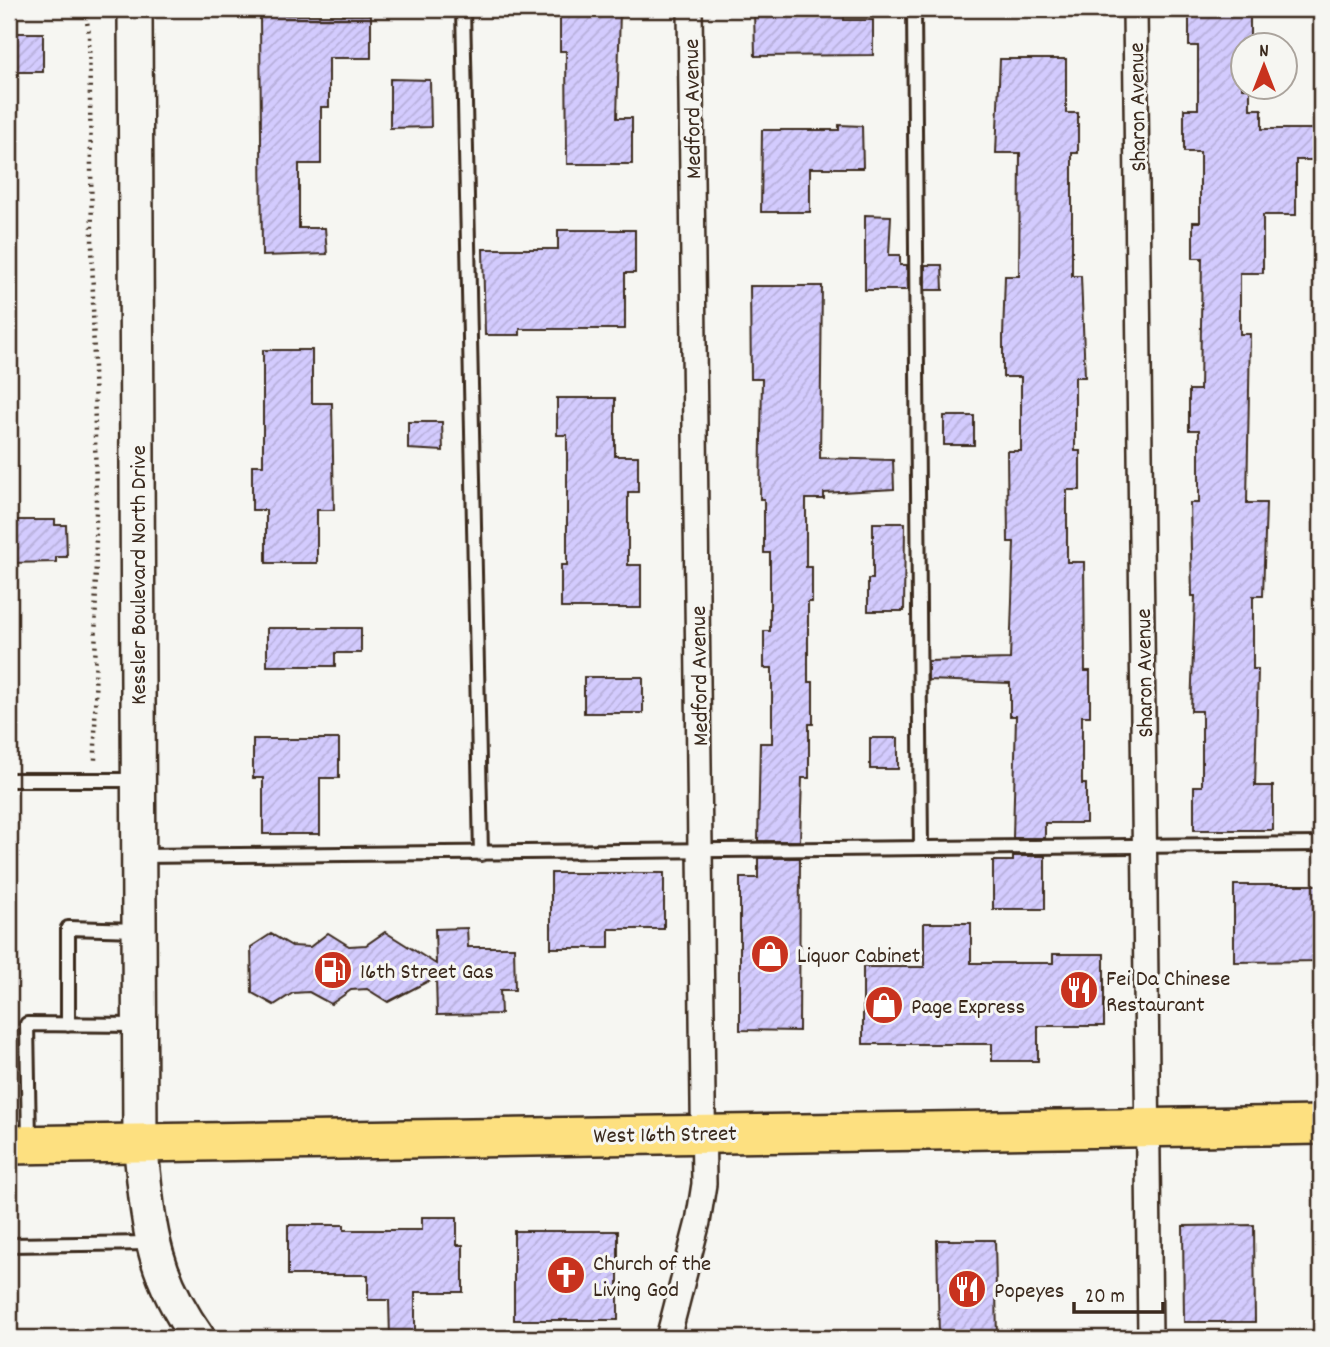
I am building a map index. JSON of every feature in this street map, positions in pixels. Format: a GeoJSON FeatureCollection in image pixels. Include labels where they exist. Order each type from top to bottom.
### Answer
{"type":"FeatureCollection","features":[{"type":"Feature","properties":{"kind":"main road","name":"Kessler Boulevard North Drive"},"geometry":{"type":"LineString","coordinates":[[135,9],[140,1142],[152,1243],[167,1289],[198,1338]]}},
{"type":"Feature","properties":{"kind":"main road","name":"West 16th Street"},"geometry":{"type":"LineString","coordinates":[[19,1145],[1321,1125]]}},
{"type":"Feature","properties":{"kind":"street","name":"Medford Avenue"},"geometry":{"type":"LineString","coordinates":[[668,1338],[702,1202],[690,9]]}},
{"type":"Feature","properties":{"kind":"street","name":"Sharon Avenue"},"geometry":{"type":"LineString","coordinates":[[1135,9],[1150,1338]]}},
{"type":"Feature","properties":{"kind":"lane"},"geometry":{"type":"LineString","coordinates":[[463,9],[481,854]]}},
{"type":"Feature","properties":{"kind":"lane"},"geometry":{"type":"LineString","coordinates":[[914,9],[921,848]]}},
{"type":"Feature","properties":{"kind":"lane"},"geometry":{"type":"LineString","coordinates":[[9,780],[138,780]]}},
{"type":"Feature","properties":{"kind":"lane"},"geometry":{"type":"LineString","coordinates":[[138,856],[1321,844]]}},
{"type":"Feature","properties":{"kind":"lane"},"geometry":{"type":"LineString","coordinates":[[68,1025],[68,928],[138,930]]}},
{"type":"Feature","properties":{"kind":"lane"},"geometry":{"type":"LineString","coordinates":[[19,1145],[27,1024],[139,1025]]}},
{"type":"Feature","properties":{"kind":"lane"},"geometry":{"type":"LineString","coordinates":[[9,1245],[152,1243]]}},
{"type":"Feature","properties":{"kind":"path"},"geometry":{"type":"LineString","coordinates":[[85,9],[89,34],[96,501],[95,778]]}},
{"type":"Feature","properties":{"kind":"building"},"geometry":{"type":"Polygon","coordinates":[[[754,9],[844,9],[844,20],[873,20],[873,55],[755,56],[754,9]]]}},
{"type":"Feature","properties":{"kind":"building"},"geometry":{"type":"Polygon","coordinates":[[[1189,9],[1250,9],[1250,32],[1228,32],[1228,102],[1250,102],[1250,109],[1262,109],[1262,129],[1321,129],[1321,160],[1296,160],[1296,215],[1263,215],[1263,273],[1240,273],[1240,334],[1250,334],[1247,503],[1266,503],[1263,596],[1253,596],[1253,669],[1258,669],[1255,786],[1273,786],[1273,830],[1194,830],[1194,786],[1202,786],[1202,711],[1191,711],[1195,596],[1192,596],[1190,503],[1199,503],[1199,430],[1189,430],[1189,390],[1200,390],[1202,258],[1193,258],[1193,222],[1200,222],[1200,152],[1184,152],[1184,109],[1198,109],[1198,46],[1189,46],[1189,9]]]}},
{"type":"Feature","properties":{"kind":"building"},"geometry":{"type":"Polygon","coordinates":[[[560,11],[620,11],[617,118],[632,118],[632,164],[567,164],[566,51],[560,51],[560,11]]]}},
{"type":"Feature","properties":{"kind":"building"},"geometry":{"type":"Polygon","coordinates":[[[260,15],[371,15],[371,58],[329,58],[329,107],[321,107],[321,164],[299,164],[299,228],[325,228],[327,254],[262,256],[260,15]]]}},
{"type":"Feature","properties":{"kind":"building"},"geometry":{"type":"Polygon","coordinates":[[[9,33],[43,33],[43,72],[9,72],[9,33]]]}},
{"type":"Feature","properties":{"kind":"building"},"geometry":{"type":"Polygon","coordinates":[[[1000,59],[1066,59],[1066,113],[1078,113],[1078,153],[1072,153],[1072,276],[1081,276],[1085,377],[1075,377],[1075,451],[1080,451],[1080,490],[1067,490],[1067,562],[1084,562],[1085,671],[1090,671],[1090,716],[1082,716],[1082,784],[1086,784],[1086,823],[1045,823],[1045,838],[1013,838],[1016,716],[1010,716],[1010,683],[928,680],[928,661],[1010,659],[1014,542],[1008,542],[1007,451],[1021,451],[1021,377],[1003,377],[1003,336],[1005,276],[1019,276],[1020,153],[996,153],[1000,59]]]}},
{"type":"Feature","properties":{"kind":"building"},"geometry":{"type":"Polygon","coordinates":[[[390,79],[430,80],[431,127],[390,128],[390,79]]]}},
{"type":"Feature","properties":{"kind":"building"},"geometry":{"type":"Polygon","coordinates":[[[839,125],[862,126],[863,168],[810,168],[810,212],[761,212],[762,130],[839,130],[839,125]]]}},
{"type":"Feature","properties":{"kind":"building"},"geometry":{"type":"Polygon","coordinates":[[[865,215],[891,216],[889,255],[900,255],[900,265],[907,265],[908,290],[865,290],[865,215]]]}},
{"type":"Feature","properties":{"kind":"building"},"geometry":{"type":"Polygon","coordinates":[[[558,230],[635,230],[635,273],[625,273],[625,329],[520,329],[520,335],[485,335],[483,249],[558,249],[558,230]]]}},
{"type":"Feature","properties":{"kind":"building"},"geometry":{"type":"Polygon","coordinates":[[[925,265],[942,265],[943,290],[925,290],[925,265]]]}},
{"type":"Feature","properties":{"kind":"building"},"geometry":{"type":"Polygon","coordinates":[[[750,286],[822,286],[820,458],[893,460],[894,489],[824,493],[824,499],[806,499],[806,567],[812,567],[812,602],[808,602],[808,682],[813,682],[813,724],[809,724],[809,778],[802,778],[800,841],[758,841],[760,743],[772,743],[772,668],[764,668],[764,631],[770,631],[770,553],[764,553],[764,499],[760,499],[762,379],[751,379],[750,286]]]}},
{"type":"Feature","properties":{"kind":"building"},"geometry":{"type":"Polygon","coordinates":[[[263,350],[312,350],[312,403],[332,403],[334,510],[317,510],[317,563],[266,563],[266,510],[252,510],[252,465],[263,465],[263,350]]]}},
{"type":"Feature","properties":{"kind":"building"},"geometry":{"type":"Polygon","coordinates":[[[557,398],[615,398],[615,456],[638,456],[638,492],[628,492],[628,565],[641,565],[641,608],[561,608],[561,565],[567,565],[567,435],[557,435],[557,398]]]}},
{"type":"Feature","properties":{"kind":"building"},"geometry":{"type":"Polygon","coordinates":[[[944,416],[974,416],[974,445],[944,445],[944,416]]]}},
{"type":"Feature","properties":{"kind":"building"},"geometry":{"type":"Polygon","coordinates":[[[408,422],[442,422],[443,451],[408,449],[408,422]]]}},
{"type":"Feature","properties":{"kind":"building"},"geometry":{"type":"Polygon","coordinates":[[[9,520],[55,520],[55,525],[66,525],[67,557],[56,557],[56,562],[9,563],[9,520]]]}},
{"type":"Feature","properties":{"kind":"building"},"geometry":{"type":"Polygon","coordinates":[[[873,523],[905,523],[904,611],[868,611],[868,579],[873,579],[873,523]]]}},
{"type":"Feature","properties":{"kind":"building"},"geometry":{"type":"Polygon","coordinates":[[[267,628],[361,628],[361,653],[335,653],[335,666],[267,666],[267,628]]]}},
{"type":"Feature","properties":{"kind":"building"},"geometry":{"type":"Polygon","coordinates":[[[584,677],[643,677],[643,713],[584,713],[584,677]]]}},
{"type":"Feature","properties":{"kind":"building"},"geometry":{"type":"Polygon","coordinates":[[[870,738],[898,738],[898,769],[870,769],[870,738]]]}},
{"type":"Feature","properties":{"kind":"building"},"geometry":{"type":"Polygon","coordinates":[[[253,739],[339,739],[339,778],[320,778],[320,834],[263,834],[263,778],[253,778],[253,739]]]}},
{"type":"Feature","properties":{"kind":"building"},"geometry":{"type":"Polygon","coordinates":[[[1013,856],[1045,856],[1045,909],[993,909],[993,861],[1013,861],[1013,856]]]}},
{"type":"Feature","properties":{"kind":"building","name":"Liquor Cabinet"},"geometry":{"type":"Polygon","coordinates":[[[758,858],[800,858],[799,1031],[740,1030],[740,878],[758,878],[758,858]]]}},
{"type":"Feature","properties":{"kind":"building"},"geometry":{"type":"Polygon","coordinates":[[[551,873],[664,873],[664,929],[609,929],[609,948],[551,948],[551,873]]]}},
{"type":"Feature","properties":{"kind":"building"},"geometry":{"type":"Polygon","coordinates":[[[1234,885],[1321,885],[1321,961],[1234,962],[1234,885]]]}},
{"type":"Feature","properties":{"kind":"building"},"geometry":{"type":"Polygon","coordinates":[[[924,923],[971,923],[971,963],[1053,963],[1053,954],[1104,954],[1104,1026],[1038,1026],[1038,1061],[992,1061],[992,1044],[863,1044],[863,967],[924,967],[924,923]]]}},
{"type":"Feature","properties":{"kind":"building"},"geometry":{"type":"Polygon","coordinates":[[[467,928],[468,947],[514,947],[515,990],[500,990],[501,1014],[437,1015],[436,977],[388,1002],[367,989],[351,990],[331,1004],[309,992],[293,993],[274,1005],[252,993],[251,947],[271,934],[292,946],[310,947],[328,933],[349,946],[366,945],[385,932],[436,964],[435,929],[467,928]]]}},
{"type":"Feature","properties":{"kind":"building"},"geometry":{"type":"Polygon","coordinates":[[[422,1217],[457,1217],[457,1245],[463,1245],[463,1292],[415,1292],[415,1338],[390,1338],[389,1300],[368,1300],[368,1275],[288,1275],[288,1225],[344,1225],[344,1230],[422,1230],[422,1217]]]}},
{"type":"Feature","properties":{"kind":"building"},"geometry":{"type":"Polygon","coordinates":[[[1254,1225],[1255,1322],[1184,1322],[1183,1226],[1254,1225]]]}},
{"type":"Feature","properties":{"kind":"building","name":"Church of the Living God"},"geometry":{"type":"Polygon","coordinates":[[[514,1231],[618,1231],[618,1320],[514,1320],[514,1231]]]}},
{"type":"Feature","properties":{"kind":"building","name":"Popeyes"},"geometry":{"type":"Polygon","coordinates":[[[937,1240],[995,1240],[997,1338],[939,1338],[937,1240]]]}},
{"type":"Feature","properties":{"kind":"place","name":"Liquor Cabinet"},"geometry":{"type":"Point","coordinates":[770,954]}},
{"type":"Feature","properties":{"kind":"place","name":"16th Street Gas"},"geometry":{"type":"Point","coordinates":[333,970]}},
{"type":"Feature","properties":{"kind":"place","name":"Fei Da Chinese Restaurant"},"geometry":{"type":"Point","coordinates":[1079,990]}},
{"type":"Feature","properties":{"kind":"place","name":"Page Express"},"geometry":{"type":"Point","coordinates":[884,1005]}},
{"type":"Feature","properties":{"kind":"place","name":"Church of the Living God"},"geometry":{"type":"Point","coordinates":[566,1275]}},
{"type":"Feature","properties":{"kind":"place","name":"Popeyes"},"geometry":{"type":"Point","coordinates":[967,1289]}}]}
